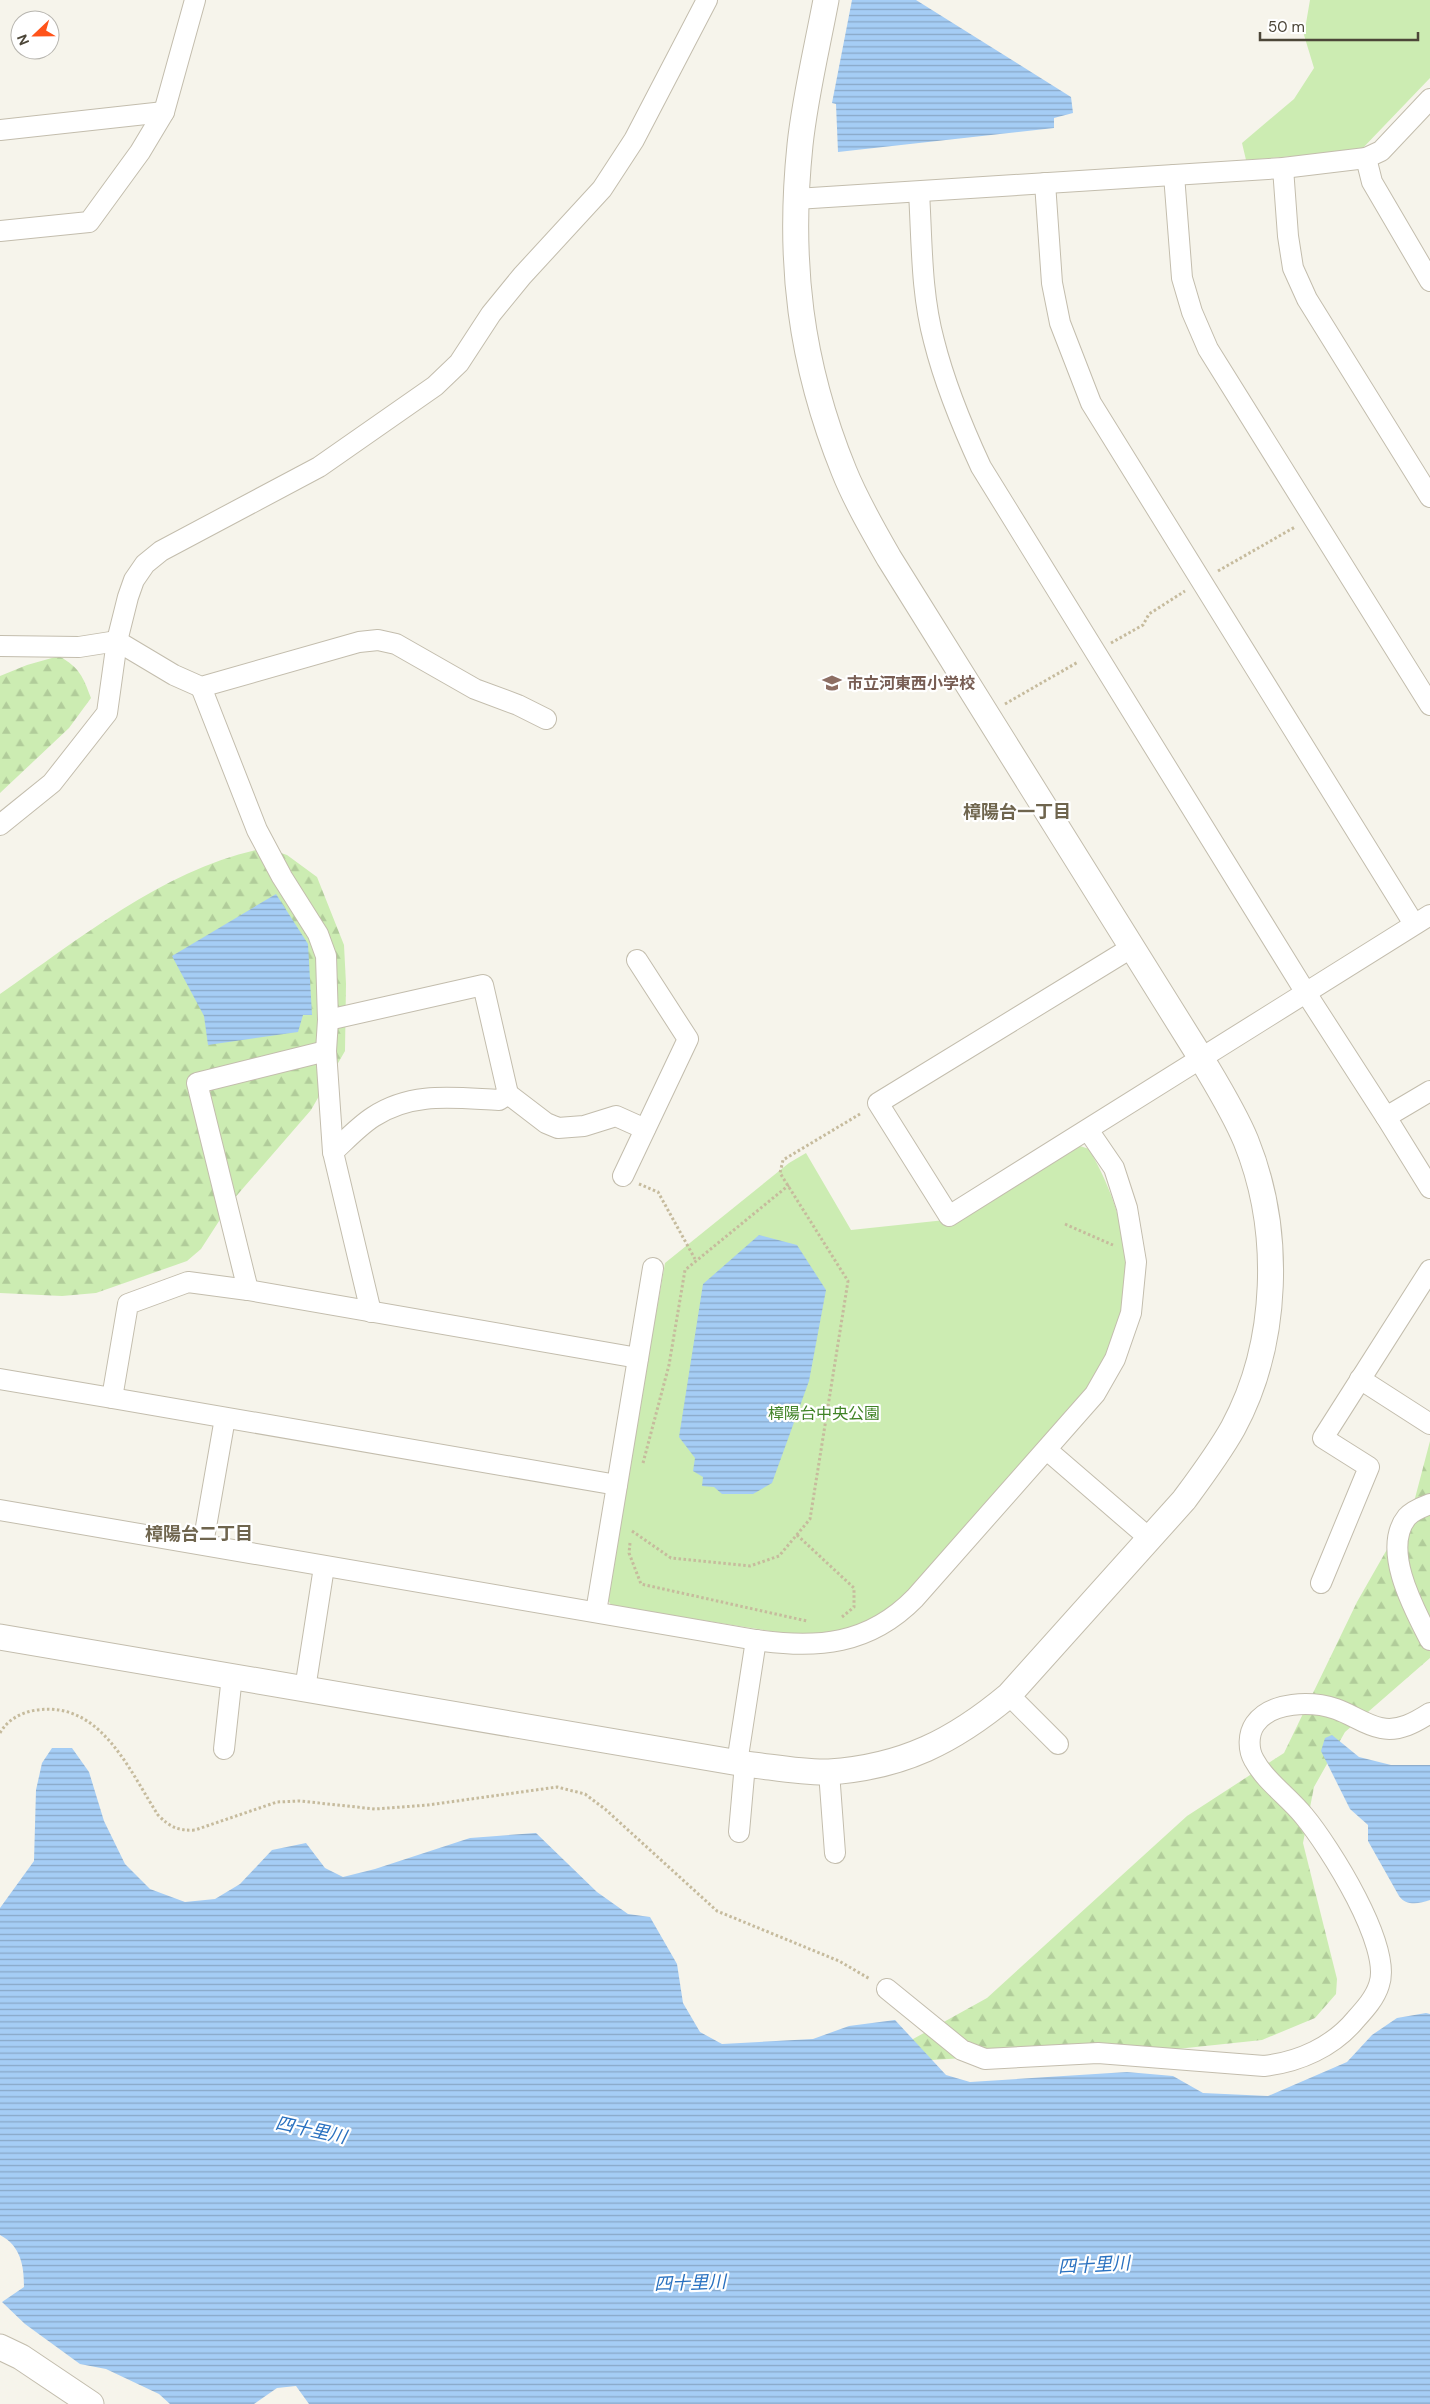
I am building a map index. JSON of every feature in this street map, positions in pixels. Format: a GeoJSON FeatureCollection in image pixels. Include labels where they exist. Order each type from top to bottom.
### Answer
{"type":"FeatureCollection","features":[{"type":"Feature","properties":{"kind":"street"},"geometry":{"type":"LineString","coordinates":[[0,232],[89,222],[140,152],[164,112],[195,0]]}},
{"type":"Feature","properties":{"kind":"street"},"geometry":{"type":"LineString","coordinates":[[0,825],[52,783],[107,713],[117,641],[134,580],[146,564],[156,555],[319,467],[435,386],[459,363],[491,314],[522,276],[602,189],[634,140],[707,0]]}},
{"type":"Feature","properties":{"kind":"street"},"geometry":{"type":"LineString","coordinates":[[0,1637],[741,1763],[828,1772],[871,1767],[916,1754],[941,1743],[978,1721],[1010,1695],[1184,1500],[1205,1472],[1233,1427],[1252,1381],[1266,1330],[1271,1275],[1268,1231],[1261,1186],[1246,1141],[1228,1103],[1201,1058],[889,558],[864,514],[841,464],[820,405],[803,328],[795,266],[796,198],[800,144],[826,0]]}},
{"type":"Feature","properties":{"kind":"street"},"geometry":{"type":"LineString","coordinates":[[796,198],[919,192],[1283,168],[1366,158],[1380,151],[1430,99]]}},
{"type":"Feature","properties":{"kind":"street"},"geometry":{"type":"LineString","coordinates":[[0,130],[164,112]]}},
{"type":"Feature","properties":{"kind":"street"},"geometry":{"type":"LineString","coordinates":[[1366,158],[1372,182],[1430,281]]}},
{"type":"Feature","properties":{"kind":"street"},"geometry":{"type":"LineString","coordinates":[[1283,168],[1288,236],[1293,268],[1307,299],[1430,497]]}},
{"type":"Feature","properties":{"kind":"street"},"geometry":{"type":"LineString","coordinates":[[1174,175],[1182,278],[1192,312],[1208,349],[1428,699]]}},
{"type":"Feature","properties":{"kind":"street"},"geometry":{"type":"LineString","coordinates":[[1045,183],[1052,283],[1060,323],[1072,359],[1091,403],[1201,581],[1422,919],[949,1216],[878,1103],[1131,948]]}},
{"type":"Feature","properties":{"kind":"street"},"geometry":{"type":"LineString","coordinates":[[919,192],[924,281],[933,340],[952,405],[980,467],[1306,993],[1430,1188]]}},
{"type":"Feature","properties":{"kind":"street"},"geometry":{"type":"LineString","coordinates":[[0,646],[79,646],[117,641],[174,675],[200,687],[359,642],[378,640],[396,644],[475,689],[518,705],[546,719]]}},
{"type":"Feature","properties":{"kind":"street"},"geometry":{"type":"LineString","coordinates":[[200,687],[257,830],[282,877],[318,934],[326,956],[328,1020],[326,1051],[333,1152],[371,1312]]}},
{"type":"Feature","properties":{"kind":"street"},"geometry":{"type":"LineString","coordinates":[[623,1176],[688,1039],[637,960]]}},
{"type":"Feature","properties":{"kind":"street"},"geometry":{"type":"LineString","coordinates":[[328,1020],[483,985],[508,1094],[546,1123],[558,1128],[584,1126],[616,1116],[645,1129]]}},
{"type":"Feature","properties":{"kind":"street"},"geometry":{"type":"LineString","coordinates":[[248,1290],[197,1083],[326,1051]]}},
{"type":"Feature","properties":{"kind":"street"},"geometry":{"type":"LineString","coordinates":[[1386,1117],[1430,1091]]}},
{"type":"Feature","properties":{"kind":"street"},"geometry":{"type":"LineString","coordinates":[[333,1152],[373,1116],[405,1101],[428,1097],[499,1100],[508,1094]]}},
{"type":"Feature","properties":{"kind":"street"},"geometry":{"type":"LineString","coordinates":[[0,1510],[756,1640],[789,1645],[843,1641],[876,1628],[901,1613],[1095,1394],[1115,1359],[1131,1313],[1136,1262],[1127,1208],[1114,1168],[1088,1130]]}},
{"type":"Feature","properties":{"kind":"street"},"geometry":{"type":"LineString","coordinates":[[596,1612],[653,1268]]}},
{"type":"Feature","properties":{"kind":"street"},"geometry":{"type":"LineString","coordinates":[[1321,1583],[1369,1467],[1323,1438],[1430,1270]]}},
{"type":"Feature","properties":{"kind":"street"},"geometry":{"type":"LineString","coordinates":[[112,1398],[128,1304],[188,1282],[248,1290],[638,1358]]}},
{"type":"Feature","properties":{"kind":"street"},"geometry":{"type":"LineString","coordinates":[[0,1379],[617,1484]]}},
{"type":"Feature","properties":{"kind":"street"},"geometry":{"type":"LineString","coordinates":[[1360,1379],[1430,1424]]}},
{"type":"Feature","properties":{"kind":"street"},"geometry":{"type":"LineString","coordinates":[[203,1544],[225,1418]]}},
{"type":"Feature","properties":{"kind":"street"},"geometry":{"type":"LineString","coordinates":[[1047,1450],[1149,1538]]}},
{"type":"Feature","properties":{"kind":"street"},"geometry":{"type":"LineString","coordinates":[[1430,1504],[1408,1516],[1400,1529],[1396,1543],[1402,1574],[1430,1640]]}},
{"type":"Feature","properties":{"kind":"street"},"geometry":{"type":"LineString","coordinates":[[305,1689],[324,1567]]}},
{"type":"Feature","properties":{"kind":"street"},"geometry":{"type":"LineString","coordinates":[[739,1832],[741,1763],[756,1640]]}},
{"type":"Feature","properties":{"kind":"street"},"geometry":{"type":"LineString","coordinates":[[224,1749],[232,1676]]}},
{"type":"Feature","properties":{"kind":"street"},"geometry":{"type":"LineString","coordinates":[[1010,1695],[1058,1744]]}},
{"type":"Feature","properties":{"kind":"street"},"geometry":{"type":"LineString","coordinates":[[887,1989],[962,2050],[985,2059],[1098,2053],[1264,2066],[1288,2063],[1324,2046],[1355,2021],[1370,2002],[1380,1984],[1382,1968],[1378,1948],[1366,1917],[1319,1835],[1303,1815],[1262,1773],[1253,1759],[1250,1736],[1254,1725],[1263,1716],[1276,1709],[1295,1705],[1316,1705],[1335,1709],[1381,1728],[1399,1728],[1430,1713]]}},
{"type":"Feature","properties":{"kind":"street"},"geometry":{"type":"LineString","coordinates":[[828,1772],[836,1853]]}},
{"type":"Feature","properties":{"kind":"street"},"geometry":{"type":"LineString","coordinates":[[0,2347],[21,2357],[92,2404]]}},
{"type":"Feature","properties":{"kind":"path"},"geometry":{"type":"LineString","coordinates":[[986,715],[1142,625],[1149,614],[1312,516]]}},
{"type":"Feature","properties":{"kind":"path"},"geometry":{"type":"LineString","coordinates":[[632,1531],[671,1558],[750,1566],[779,1556],[810,1520],[848,1281],[780,1172],[783,1160],[878,1103]]}},
{"type":"Feature","properties":{"kind":"path"},"geometry":{"type":"LineString","coordinates":[[623,1176],[658,1192],[696,1259]]}},
{"type":"Feature","properties":{"kind":"path"},"geometry":{"type":"LineString","coordinates":[[641,1470],[670,1365],[685,1270],[696,1259],[789,1186]]}},
{"type":"Feature","properties":{"kind":"path"},"geometry":{"type":"LineString","coordinates":[[1065,1224],[1116,1247]]}},
{"type":"Feature","properties":{"kind":"path"},"geometry":{"type":"LineString","coordinates":[[633,1522],[629,1553],[641,1584],[810,1622]]}},
{"type":"Feature","properties":{"kind":"path"},"geometry":{"type":"LineString","coordinates":[[797,1535],[854,1588],[854,1607],[841,1618],[833,1620]]}},
{"type":"Feature","properties":{"kind":"path"},"geometry":{"type":"LineString","coordinates":[[0,1733],[14,1717],[34,1710],[52,1708],[72,1712],[92,1723],[109,1739],[158,1815],[168,1825],[181,1831],[195,1830],[277,1802],[300,1801],[375,1809],[438,1804],[557,1787],[585,1794],[605,1809],[718,1911],[839,1961],[887,1989]]}},
{"type":"Feature","properties":{"kind":"green space"},"geometry":{"type":"Polygon","coordinates":[[[1310,0],[1430,0],[1430,78],[1360,151],[1246,160],[1242,143],[1294,99],[1314,68],[1304,35],[1310,0]]]}},
{"type":"Feature","properties":{"kind":"green space"},"geometry":{"type":"Polygon","coordinates":[[[59,656],[72,665],[80,674],[91,698],[69,728],[0,793],[0,676],[27,665],[59,656]]]}},
{"type":"Feature","properties":{"kind":"green space"},"geometry":{"type":"Polygon","coordinates":[[[266,848],[287,855],[317,877],[344,945],[346,984],[345,1051],[311,1110],[232,1201],[201,1249],[187,1261],[96,1293],[62,1296],[0,1293],[0,994],[94,928],[160,887],[230,857],[266,848]]]}},
{"type":"Feature","properties":{"kind":"green space","name":"樟陽台中央公園"},"geometry":{"type":"Polygon","coordinates":[[[1080,1146],[1089,1149],[1102,1174],[1113,1199],[1120,1225],[1125,1251],[1126,1277],[1124,1303],[1118,1330],[1107,1357],[1084,1393],[898,1603],[873,1619],[840,1632],[802,1636],[612,1606],[606,1598],[665,1263],[789,1163],[806,1153],[851,1230],[964,1218],[1080,1146]]]}},
{"type":"Feature","properties":{"kind":"green space"},"geometry":{"type":"Polygon","coordinates":[[[1430,1441],[1430,1658],[1345,1732],[1314,1787],[1303,1843],[1337,1979],[1336,1994],[1315,2018],[1262,2040],[1158,2051],[980,2057],[868,2064],[987,1998],[1187,1816],[1284,1753],[1357,1602],[1414,1502],[1430,1441]]]}},
{"type":"Feature","properties":{"kind":"water"},"geometry":{"type":"Polygon","coordinates":[[[852,0],[916,0],[1071,97],[1073,113],[1054,118],[1054,128],[838,152],[836,104],[832,103],[852,0]]]}},
{"type":"Feature","properties":{"kind":"water"},"geometry":{"type":"Polygon","coordinates":[[[276,894],[308,944],[312,1015],[303,1015],[298,1032],[208,1045],[204,1016],[172,956],[276,894]]]}},
{"type":"Feature","properties":{"kind":"water"},"geometry":{"type":"Polygon","coordinates":[[[759,1235],[797,1245],[826,1290],[809,1381],[772,1483],[753,1494],[722,1494],[714,1487],[702,1486],[703,1477],[693,1471],[695,1458],[679,1437],[703,1284],[759,1235]]]}},
{"type":"Feature","properties":{"kind":"water"},"geometry":{"type":"Polygon","coordinates":[[[1332,1735],[1359,1757],[1391,1765],[1430,1765],[1430,1900],[1409,1903],[1399,1896],[1368,1841],[1368,1825],[1350,1809],[1321,1751],[1325,1738],[1332,1735]]]}},
{"type":"Feature","properties":{"kind":"water","name":"四十里川"},"geometry":{"type":"Polygon","coordinates":[[[52,1748],[72,1748],[89,1772],[104,1821],[125,1864],[150,1889],[185,1902],[215,1899],[240,1884],[272,1850],[306,1843],[325,1868],[343,1877],[375,1869],[470,1838],[536,1833],[597,1892],[628,1914],[650,1917],[677,1964],[683,2003],[700,2032],[722,2044],[813,2039],[849,2026],[895,2020],[946,2075],[970,2082],[1127,2072],[1173,2076],[1203,2093],[1268,2096],[1347,2062],[1372,2035],[1397,2018],[1430,2014],[1430,2404],[309,2404],[296,2386],[277,2388],[254,2404],[170,2404],[159,2394],[106,2369],[80,2364],[25,2324],[2,2302],[24,2287],[20,2257],[13,2245],[0,2235],[0,1908],[34,1861],[36,1790],[42,1763],[52,1748]]]}},
{"type":"Feature","properties":{"kind":"place","name":"市立河東西小学校"},"geometry":{"type":"Point","coordinates":[832,683]}},
{"type":"Feature","properties":{"kind":"district","name":"樟陽台一丁目"},"geometry":{"type":"Point","coordinates":[1017,812]}},
{"type":"Feature","properties":{"kind":"district","name":"樟陽台二丁目"},"geometry":{"type":"Point","coordinates":[199,1534]}}]}
